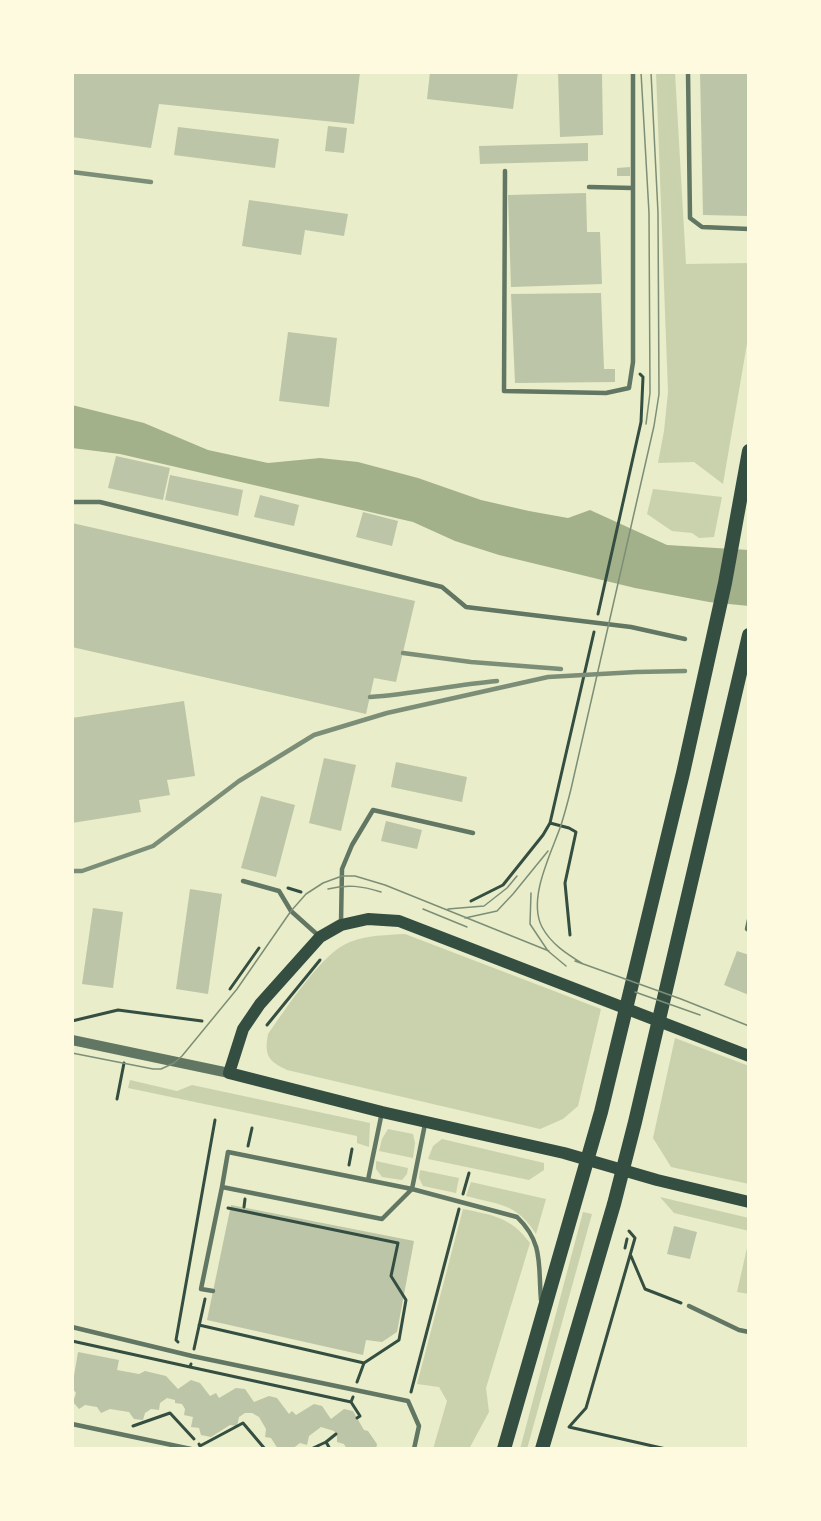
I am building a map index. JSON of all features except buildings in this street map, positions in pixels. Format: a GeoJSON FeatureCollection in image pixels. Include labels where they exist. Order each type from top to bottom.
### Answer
{"type":"FeatureCollection","features":[{"type":"Feature","properties":{"kind":"main road"},"geometry":{"type":"LineString","coordinates":[[504,1449],[601,1112],[683,773],[725,583],[749,451]]}},
{"type":"Feature","properties":{"kind":"main road"},"geometry":{"type":"LineString","coordinates":[[542,1449],[635,1122],[749,635]]}},
{"type":"Feature","properties":{"kind":"main road"},"geometry":{"type":"LineString","coordinates":[[749,1056],[399,921],[368,919],[341,925],[320,937],[260,1004],[243,1029],[229,1073],[382,1112],[588,1160],[749,1202]]}},
{"type":"Feature","properties":{"kind":"street"},"geometry":{"type":"LineString","coordinates":[[72,1040],[229,1073]]}},
{"type":"Feature","properties":{"kind":"lane"},"geometry":{"type":"LineString","coordinates":[[505,171],[504,391],[606,393],[628,388],[633,362],[633,72]]}},
{"type":"Feature","properties":{"kind":"lane"},"geometry":{"type":"LineString","coordinates":[[688,72],[690,218],[702,227],[748,229]]}},
{"type":"Feature","properties":{"kind":"lane"},"geometry":{"type":"LineString","coordinates":[[589,187],[633,188]]}},
{"type":"Feature","properties":{"kind":"lane"},"geometry":{"type":"LineString","coordinates":[[72,502],[100,502],[442,587],[466,608],[631,627],[685,639]]}},
{"type":"Feature","properties":{"kind":"lane"},"geometry":{"type":"LineString","coordinates":[[341,925],[342,869],[352,845],[373,810],[473,832]]}},
{"type":"Feature","properties":{"kind":"lane"},"geometry":{"type":"LineString","coordinates":[[243,880],[279,891],[291,910],[320,937]]}},
{"type":"Feature","properties":{"kind":"lane"},"geometry":{"type":"LineString","coordinates":[[749,920],[747,929],[749,930]]}},
{"type":"Feature","properties":{"kind":"lane"},"geometry":{"type":"LineString","coordinates":[[368,1180],[382,1112]]}},
{"type":"Feature","properties":{"kind":"lane"},"geometry":{"type":"LineString","coordinates":[[222,1187],[382,1219],[412,1189],[426,1122]]}},
{"type":"Feature","properties":{"kind":"lane"},"geometry":{"type":"LineString","coordinates":[[213,1291],[201,1288],[228,1152],[412,1189],[517,1217],[528,1228],[538,1247],[543,1317]]}},
{"type":"Feature","properties":{"kind":"lane"},"geometry":{"type":"LineString","coordinates":[[689,1306],[739,1330],[749,1332]]}},
{"type":"Feature","properties":{"kind":"lane"},"geometry":{"type":"LineString","coordinates":[[72,1328],[192,1356],[408,1401],[419,1426],[414,1449]]}},
{"type":"Feature","properties":{"kind":"lane"},"geometry":{"type":"LineString","coordinates":[[72,1424],[191,1449]]}},
{"type":"Feature","properties":{"kind":"path"},"geometry":{"type":"LineString","coordinates":[[596,620],[641,422],[643,377],[633,362]]}},
{"type":"Feature","properties":{"kind":"path"},"geometry":{"type":"LineString","coordinates":[[471,901],[503,885],[550,823],[594,632]]}},
{"type":"Feature","properties":{"kind":"path"},"geometry":{"type":"LineString","coordinates":[[550,823],[576,832],[565,883],[570,935]]}},
{"type":"Feature","properties":{"kind":"path"},"geometry":{"type":"LineString","coordinates":[[230,989],[259,948]]}},
{"type":"Feature","properties":{"kind":"path"},"geometry":{"type":"LineString","coordinates":[[267,1024],[321,957]]}},
{"type":"Feature","properties":{"kind":"path"},"geometry":{"type":"LineString","coordinates":[[72,1022],[118,1010],[202,1021]]}},
{"type":"Feature","properties":{"kind":"path"},"geometry":{"type":"LineString","coordinates":[[117,1099],[127,1052]]}},
{"type":"Feature","properties":{"kind":"path"},"geometry":{"type":"LineString","coordinates":[[192,1356],[176,1340],[215,1120]]}},
{"type":"Feature","properties":{"kind":"path"},"geometry":{"type":"LineString","coordinates":[[249,1140],[252,1128]]}},
{"type":"Feature","properties":{"kind":"path"},"geometry":{"type":"LineString","coordinates":[[349,1165],[352,1149]]}},
{"type":"Feature","properties":{"kind":"path"},"geometry":{"type":"LineString","coordinates":[[408,1401],[470,1173]]}},
{"type":"Feature","properties":{"kind":"path"},"geometry":{"type":"LineString","coordinates":[[205,1298],[199,1325],[364,1363],[399,1340],[406,1300],[391,1276],[398,1243],[226,1207],[224,1216]]}},
{"type":"Feature","properties":{"kind":"path"},"geometry":{"type":"LineString","coordinates":[[629,1231],[635,1238],[586,1408],[569,1427],[666,1449]]}},
{"type":"Feature","properties":{"kind":"path"},"geometry":{"type":"LineString","coordinates":[[625,1248],[627,1239]]}},
{"type":"Feature","properties":{"kind":"path"},"geometry":{"type":"LineString","coordinates":[[630,1256],[645,1289],[689,1306]]}},
{"type":"Feature","properties":{"kind":"path"},"geometry":{"type":"LineString","coordinates":[[190,1367],[351,1402]]}},
{"type":"Feature","properties":{"kind":"path"},"geometry":{"type":"LineString","coordinates":[[126,1425],[135,1427],[170,1413],[200,1446],[243,1423],[265,1449]]}},
{"type":"Feature","properties":{"kind":"path"},"geometry":{"type":"LineString","coordinates":[[311,1449],[336,1434]]}},
{"type":"Feature","properties":{"kind":"path"},"geometry":{"type":"LineString","coordinates":[[326,1442],[330,1449]]}},
{"type":"Feature","properties":{"kind":"shaded area"},"geometry":{"type":"Polygon","coordinates":[[[656,72],[675,72],[686,264],[749,263],[749,332],[723,484],[694,462],[658,463],[668,392],[656,72]]]}},
{"type":"Feature","properties":{"kind":"shaded area"},"geometry":{"type":"Polygon","coordinates":[[[72,405],[144,423],[208,450],[268,463],[320,458],[358,462],[418,478],[481,500],[529,511],[568,518],[590,510],[667,545],[749,550],[749,606],[709,602],[635,588],[499,555],[455,541],[413,522],[120,454],[72,448],[72,405]]]}},
{"type":"Feature","properties":{"kind":"shaded area"},"geometry":{"type":"Polygon","coordinates":[[[653,489],[722,497],[714,537],[699,538],[692,533],[672,531],[647,514],[653,489]]]}},
{"type":"Feature","properties":{"kind":"shaded area"},"geometry":{"type":"Polygon","coordinates":[[[405,934],[601,1009],[578,1106],[563,1119],[540,1129],[287,1070],[275,1064],[267,1052],[268,1034],[305,982],[328,957],[350,942],[363,938],[405,934]]]}},
{"type":"Feature","properties":{"kind":"shaded area"},"geometry":{"type":"Polygon","coordinates":[[[675,1038],[749,1066],[749,1184],[671,1167],[653,1138],[675,1038]]]}},
{"type":"Feature","properties":{"kind":"shaded area"},"geometry":{"type":"Polygon","coordinates":[[[130,1080],[177,1091],[192,1085],[370,1123],[369,1147],[357,1143],[357,1136],[128,1088],[130,1080]]]}},
{"type":"Feature","properties":{"kind":"shaded area"},"geometry":{"type":"Polygon","coordinates":[[[388,1129],[413,1134],[415,1143],[413,1158],[379,1151],[388,1129]]]}},
{"type":"Feature","properties":{"kind":"shaded area"},"geometry":{"type":"Polygon","coordinates":[[[442,1139],[544,1163],[544,1170],[529,1180],[428,1159],[433,1146],[442,1139]]]}},
{"type":"Feature","properties":{"kind":"shaded area"},"geometry":{"type":"Polygon","coordinates":[[[376,1161],[408,1168],[407,1174],[402,1180],[382,1177],[376,1169],[376,1161]]]}},
{"type":"Feature","properties":{"kind":"shaded area"},"geometry":{"type":"Polygon","coordinates":[[[420,1170],[459,1178],[456,1193],[423,1186],[419,1178],[420,1170]]]}},
{"type":"Feature","properties":{"kind":"shaded area"},"geometry":{"type":"Polygon","coordinates":[[[471,1182],[546,1199],[536,1234],[529,1224],[514,1211],[498,1204],[466,1196],[471,1182]]]}},
{"type":"Feature","properties":{"kind":"shaded area"},"geometry":{"type":"Polygon","coordinates":[[[660,1197],[749,1218],[749,1231],[674,1213],[660,1197]]]}},
{"type":"Feature","properties":{"kind":"shaded area"},"geometry":{"type":"Polygon","coordinates":[[[463,1209],[508,1222],[530,1243],[486,1388],[489,1412],[469,1449],[433,1449],[447,1401],[439,1387],[417,1384],[463,1209]]]}},
{"type":"Feature","properties":{"kind":"shaded area"},"geometry":{"type":"Polygon","coordinates":[[[583,1212],[592,1214],[527,1449],[520,1449],[583,1212]]]}},
{"type":"Feature","properties":{"kind":"shaded area"},"geometry":{"type":"Polygon","coordinates":[[[747,1248],[749,1249],[749,1294],[737,1292],[747,1248]]]}},
{"type":"Feature","properties":{"kind":"tram line"},"geometry":{"type":"LineString","coordinates":[[641,72],[649,213],[650,393],[646,424]]}},
{"type":"Feature","properties":{"kind":"tram line"},"geometry":{"type":"LineString","coordinates":[[583,964],[550,939],[542,927],[537,903],[542,875],[561,825],[571,789],[654,426],[659,394],[658,213],[651,72]]}},
{"type":"Feature","properties":{"kind":"tram line"},"geometry":{"type":"LineString","coordinates":[[465,918],[497,911],[548,851]]}},
{"type":"Feature","properties":{"kind":"tram line"},"geometry":{"type":"LineString","coordinates":[[72,1053],[153,1069],[161,1069],[174,1063],[237,989],[291,911],[306,894],[323,883],[342,876],[355,876],[385,885],[549,951]]}},
{"type":"Feature","properties":{"kind":"tram line"},"geometry":{"type":"LineString","coordinates":[[448,909],[484,906],[507,888],[517,876]]}},
{"type":"Feature","properties":{"kind":"tram line"},"geometry":{"type":"LineString","coordinates":[[328,889],[354,886],[381,892]]}},
{"type":"Feature","properties":{"kind":"tram line"},"geometry":{"type":"LineString","coordinates":[[531,893],[530,924],[548,951],[566,966]]}},
{"type":"Feature","properties":{"kind":"tram line"},"geometry":{"type":"LineString","coordinates":[[423,909],[467,927]]}},
{"type":"Feature","properties":{"kind":"tram line"},"geometry":{"type":"LineString","coordinates":[[575,961],[749,1026]]}},
{"type":"Feature","properties":{"kind":"tram line"},"geometry":{"type":"LineString","coordinates":[[635,992],[700,1015]]}},
{"type":"Feature","properties":{"kind":"railway"},"geometry":{"type":"LineString","coordinates":[[72,172],[151,182]]}},
{"type":"Feature","properties":{"kind":"railway"},"geometry":{"type":"LineString","coordinates":[[403,653],[471,662],[561,669]]}},
{"type":"Feature","properties":{"kind":"railway"},"geometry":{"type":"LineString","coordinates":[[72,871],[82,871],[153,846],[239,781],[314,735],[387,713],[548,677],[685,671]]}},
{"type":"Feature","properties":{"kind":"railway"},"geometry":{"type":"LineString","coordinates":[[370,697],[497,681]]}}]}
